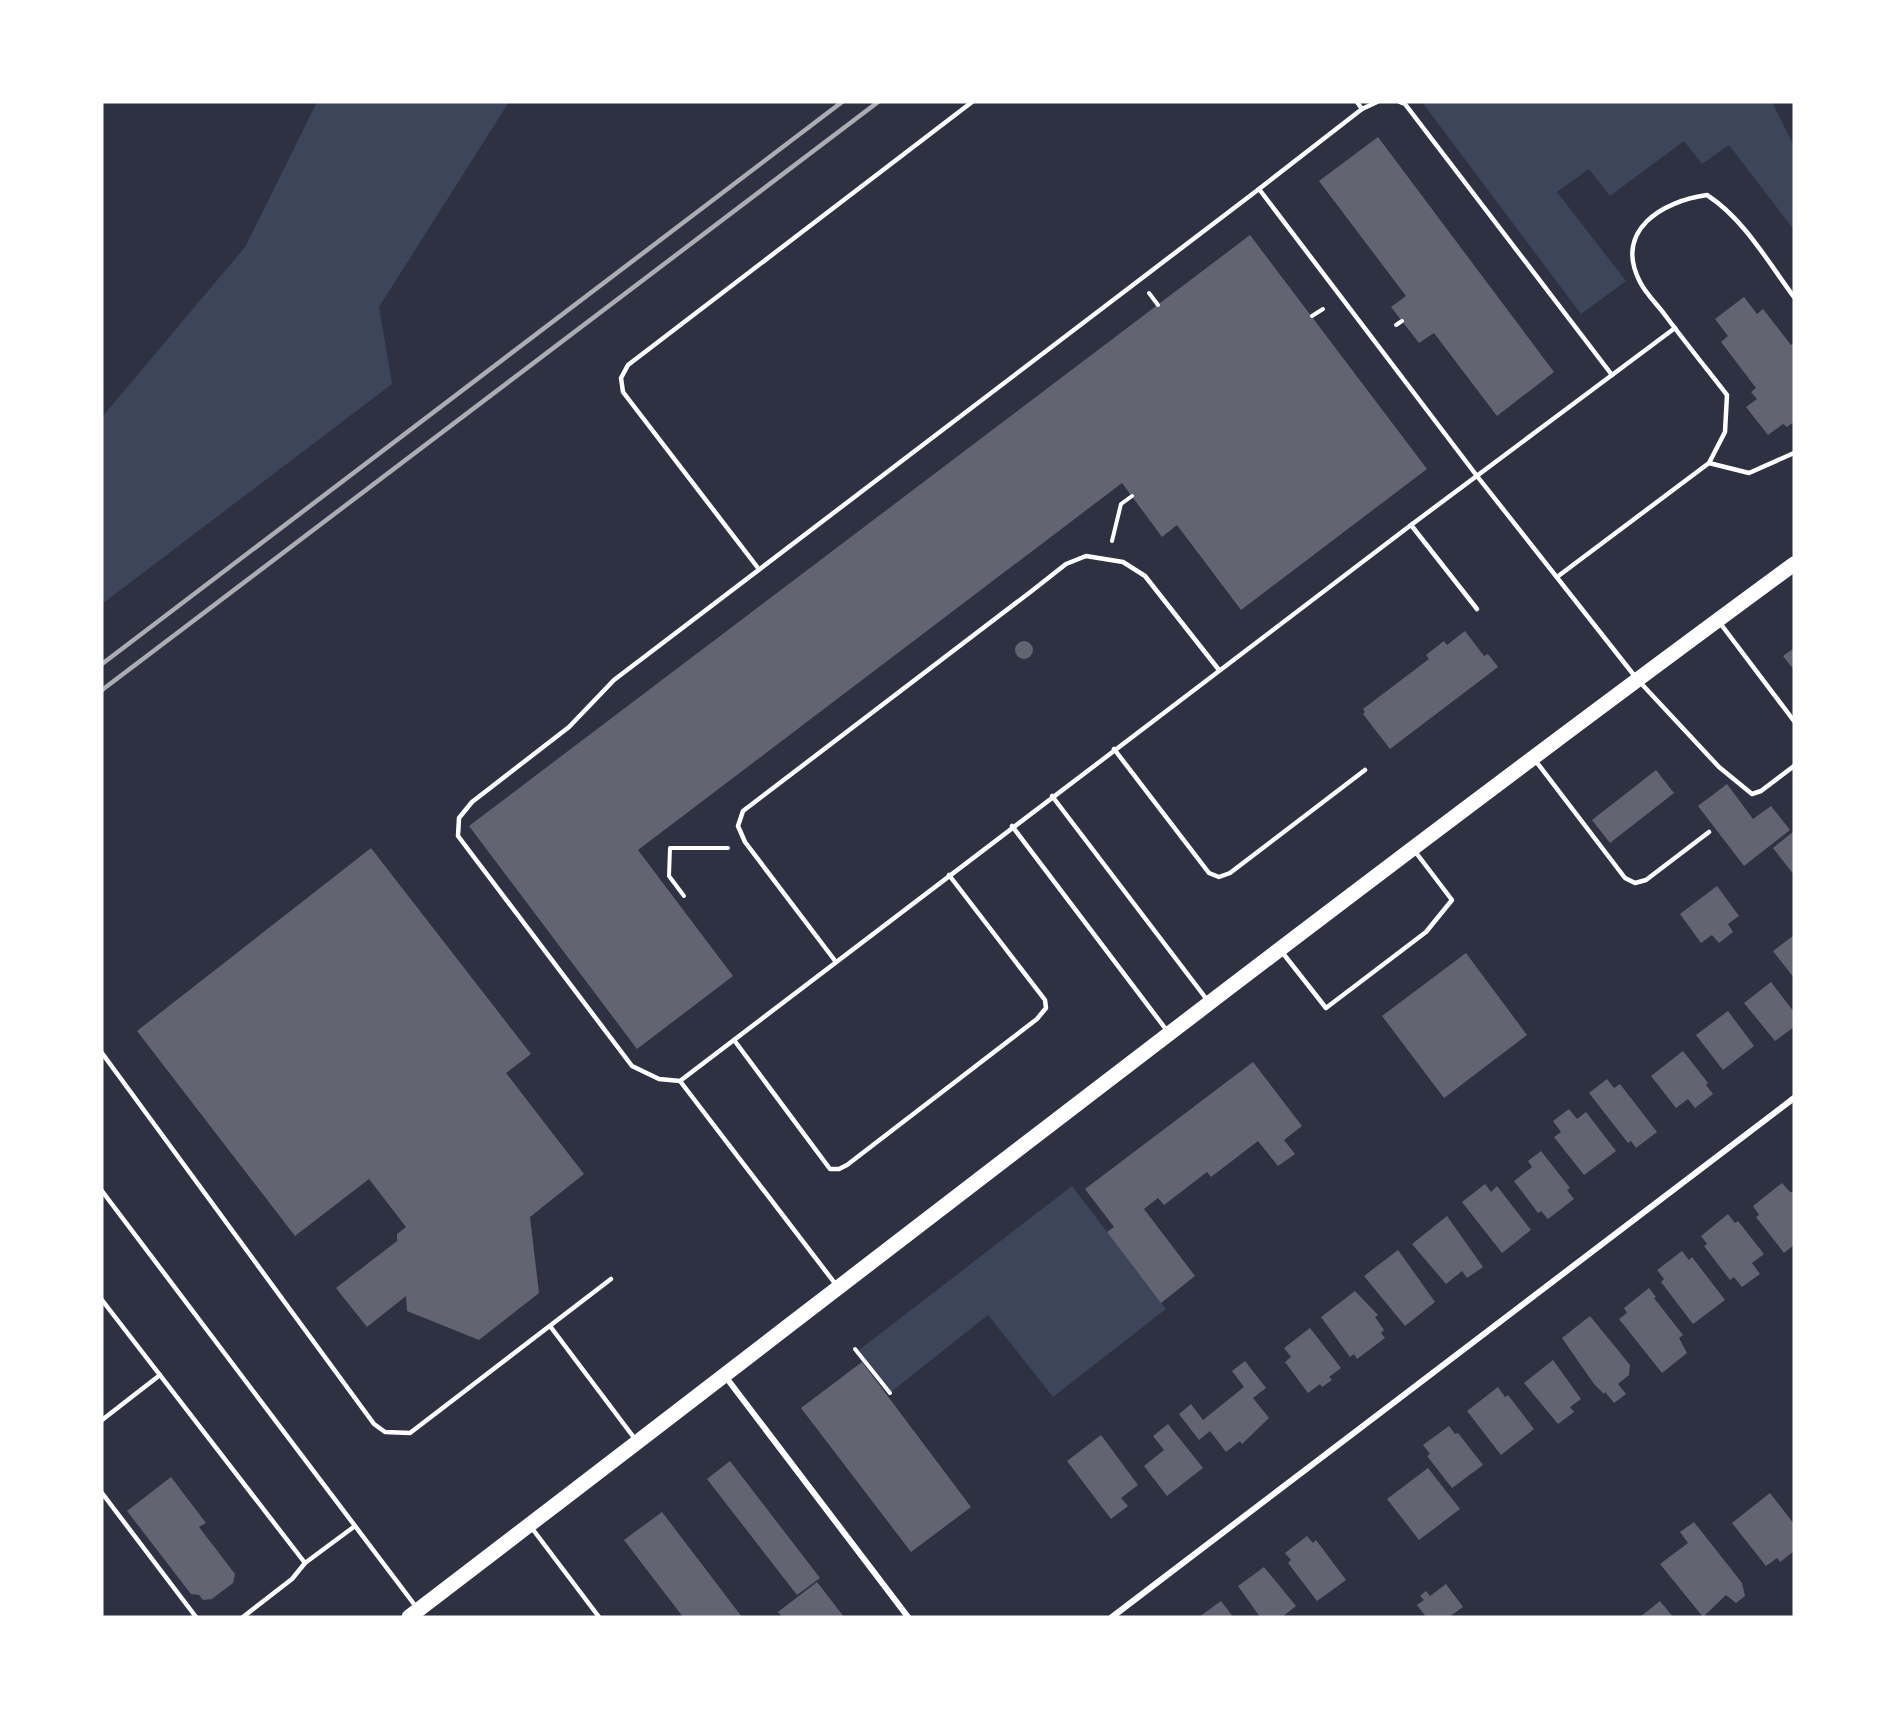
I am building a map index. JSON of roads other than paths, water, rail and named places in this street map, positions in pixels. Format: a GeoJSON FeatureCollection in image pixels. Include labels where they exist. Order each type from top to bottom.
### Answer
{"type":"FeatureCollection","features":[{"type":"Feature","properties":{"kind":"main road"},"geometry":{"type":"LineString","coordinates":[[414,1614],[1280,950],[1637,679],[1794,564]]}},
{"type":"Feature","properties":{"kind":"street"},"geometry":{"type":"LineString","coordinates":[[1112,1617],[1794,1098]]}},
{"type":"Feature","properties":{"kind":"street"},"geometry":{"type":"LineString","coordinates":[[724,1376],[908,1617]]}},
{"type":"Feature","properties":{"kind":"lane"},"geometry":{"type":"LineString","coordinates":[[758,568],[623,393],[621,378],[628,365],[972,102]]}},
{"type":"Feature","properties":{"kind":"lane"},"geometry":{"type":"LineString","coordinates":[[1357,102],[1362,109]]}},
{"type":"Feature","properties":{"kind":"lane"},"geometry":{"type":"LineString","coordinates":[[1377,102],[1362,109],[614,680],[569,727],[472,802],[459,818],[458,836],[632,1066],[659,1079],[680,1081],[1012,826],[1675,328]]}},
{"type":"Feature","properties":{"kind":"lane"},"geometry":{"type":"LineString","coordinates":[[1400,102],[1406,104],[1612,375]]}},
{"type":"Feature","properties":{"kind":"lane"},"geometry":{"type":"LineString","coordinates":[[1259,189],[1477,476],[1637,679],[1719,767],[1752,794],[1761,791],[1794,766]]}},
{"type":"Feature","properties":{"kind":"lane"},"geometry":{"type":"LineString","coordinates":[[1557,577],[1709,463],[1725,432],[1727,395],[1640,282],[1632,258],[1638,232],[1657,210],[1682,198],[1707,195],[1724,207],[1794,297]]}},
{"type":"Feature","properties":{"kind":"lane"},"geometry":{"type":"LineString","coordinates":[[1709,463],[1749,473],[1794,453]]}},
{"type":"Feature","properties":{"kind":"lane"},"geometry":{"type":"LineString","coordinates":[[1411,525],[1477,609]]}},
{"type":"Feature","properties":{"kind":"lane"},"geometry":{"type":"LineString","coordinates":[[836,962],[750,849],[738,826],[743,811],[1066,564],[1086,556],[1108,559],[1123,562],[1145,576],[1219,670]]}},
{"type":"Feature","properties":{"kind":"lane"},"geometry":{"type":"LineString","coordinates":[[1717,620],[1794,721]]}},
{"type":"Feature","properties":{"kind":"lane"},"geometry":{"type":"LineString","coordinates":[[1114,749],[1209,873],[1219,877],[1230,873],[1365,770]]}},
{"type":"Feature","properties":{"kind":"lane"},"geometry":{"type":"LineString","coordinates":[[1533,758],[1625,878],[1635,883],[1646,880],[1709,832]]}},
{"type":"Feature","properties":{"kind":"lane"},"geometry":{"type":"LineString","coordinates":[[1052,796],[1210,1004]]}},
{"type":"Feature","properties":{"kind":"lane"},"geometry":{"type":"LineString","coordinates":[[1012,826],[1170,1034]]}},
{"type":"Feature","properties":{"kind":"lane"},"geometry":{"type":"LineString","coordinates":[[1280,950],[1326,1008],[1426,932],[1452,900],[1413,849]]}},
{"type":"Feature","properties":{"kind":"lane"},"geometry":{"type":"LineString","coordinates":[[734,1040],[830,1169],[839,1169],[873,1145],[1037,1019],[1046,1008],[1045,1000],[949,875]]}},
{"type":"Feature","properties":{"kind":"lane"},"geometry":{"type":"LineString","coordinates":[[102,1053],[374,1424],[385,1432],[410,1433],[611,1279]]}},
{"type":"Feature","properties":{"kind":"lane"},"geometry":{"type":"LineString","coordinates":[[680,1081],[839,1289]]}},
{"type":"Feature","properties":{"kind":"lane"},"geometry":{"type":"LineString","coordinates":[[102,1193],[355,1526],[414,1614]]}},
{"type":"Feature","properties":{"kind":"lane"},"geometry":{"type":"LineString","coordinates":[[102,1300],[305,1563]]}},
{"type":"Feature","properties":{"kind":"lane"},"geometry":{"type":"LineString","coordinates":[[550,1326],[636,1442]]}},
{"type":"Feature","properties":{"kind":"lane"},"geometry":{"type":"LineString","coordinates":[[102,1420],[160,1375]]}},
{"type":"Feature","properties":{"kind":"lane"},"geometry":{"type":"LineString","coordinates":[[102,1493],[196,1617]]}},
{"type":"Feature","properties":{"kind":"lane"},"geometry":{"type":"LineString","coordinates":[[530,1524],[599,1617]]}},
{"type":"Feature","properties":{"kind":"lane"},"geometry":{"type":"LineString","coordinates":[[243,1617],[292,1579],[305,1563],[355,1526]]}},
{"type":"Feature","properties":{"kind":"railway"},"geometry":{"type":"LineString","coordinates":[[102,664],[842,102]]}},
{"type":"Feature","properties":{"kind":"railway"},"geometry":{"type":"LineString","coordinates":[[102,690],[878,102]]}}]}
